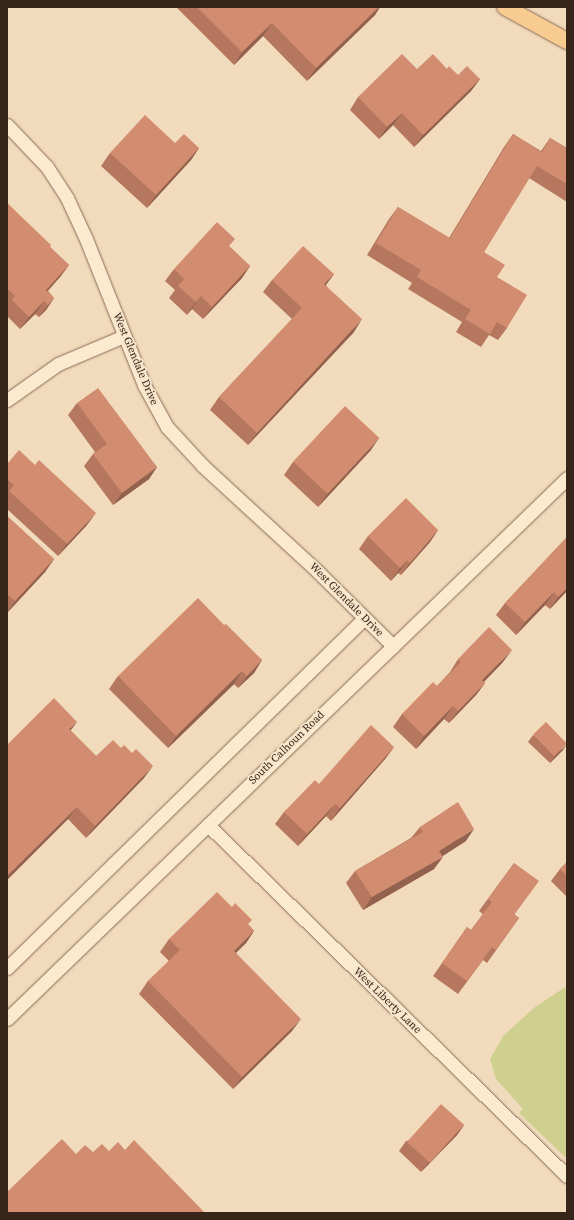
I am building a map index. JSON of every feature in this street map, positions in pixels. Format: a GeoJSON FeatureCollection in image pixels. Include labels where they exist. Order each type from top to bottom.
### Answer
{"type":"FeatureCollection","features":[{"type":"Feature","properties":{"kind":"main road"},"geometry":{"type":"LineString","coordinates":[[505,7],[567,41]]}},
{"type":"Feature","properties":{"kind":"street","name":"West Glendale Drive"},"geometry":{"type":"LineString","coordinates":[[7,125],[47,167],[67,198],[146,391],[159,415],[178,441],[317,571],[393,646]]}},
{"type":"Feature","properties":{"kind":"street"},"geometry":{"type":"LineString","coordinates":[[7,400],[58,364],[124,336]]}},
{"type":"Feature","properties":{"kind":"street","name":"South Calhoun Road"},"geometry":{"type":"LineString","coordinates":[[7,1019],[567,478]]}},
{"type":"Feature","properties":{"kind":"street"},"geometry":{"type":"LineString","coordinates":[[7,968],[364,619]]}},
{"type":"Feature","properties":{"kind":"street","name":"West Liberty Lane"},"geometry":{"type":"LineString","coordinates":[[208,825],[567,1176]]}},
{"type":"Feature","properties":{"kind":"green space"},"geometry":{"type":"Polygon","coordinates":[[[567,986],[567,1159],[519,1113],[523,1109],[496,1079],[490,1059],[504,1035],[535,1007],[567,986]]]}},
{"type":"Feature","properties":{"kind":"building"},"geometry":{"type":"Polygon","coordinates":[[[197,7],[379,7],[316,68],[272,23],[242,52],[197,7]]]}},
{"type":"Feature","properties":{"kind":"building"},"geometry":{"type":"Polygon","coordinates":[[[402,54],[417,69],[433,54],[447,69],[449,66],[458,75],[467,66],[480,79],[423,135],[402,113],[387,127],[358,97],[402,54]]]}},
{"type":"Feature","properties":{"kind":"building"},"geometry":{"type":"Polygon","coordinates":[[[145,115],[175,143],[184,134],[199,148],[156,195],[110,153],[145,115]]]}},
{"type":"Feature","properties":{"kind":"building"},"geometry":{"type":"Polygon","coordinates":[[[513,134],[542,152],[550,138],[567,148],[567,184],[537,166],[484,252],[505,265],[497,277],[527,295],[507,328],[497,322],[490,334],[465,319],[471,310],[417,277],[421,270],[376,243],[398,207],[450,238],[513,134]]]}},
{"type":"Feature","properties":{"kind":"building"},"geometry":{"type":"Polygon","coordinates":[[[7,203],[51,245],[50,247],[69,265],[46,290],[54,298],[48,305],[44,301],[29,317],[12,300],[15,296],[7,288],[7,203]]]}},
{"type":"Feature","properties":{"kind":"building"},"geometry":{"type":"Polygon","coordinates":[[[217,222],[235,239],[229,246],[250,266],[212,307],[201,296],[196,302],[178,286],[184,279],[174,269],[217,222]]]}},
{"type":"Feature","properties":{"kind":"building"},"geometry":{"type":"Polygon","coordinates":[[[303,246],[334,274],[324,284],[362,319],[257,433],[219,397],[302,308],[272,280],[303,246]]]}},
{"type":"Feature","properties":{"kind":"building"},"geometry":{"type":"Polygon","coordinates":[[[98,388],[157,467],[122,493],[93,454],[107,444],[77,403],[98,388]]]}},
{"type":"Feature","properties":{"kind":"building"},"geometry":{"type":"Polygon","coordinates":[[[345,406],[379,438],[328,494],[293,462],[345,406]]]}},
{"type":"Feature","properties":{"kind":"building"},"geometry":{"type":"Polygon","coordinates":[[[19,450],[35,465],[39,460],[96,513],[67,544],[9,491],[14,485],[7,479],[7,464],[19,450]]]}},
{"type":"Feature","properties":{"kind":"building"},"geometry":{"type":"Polygon","coordinates":[[[406,498],[438,530],[410,563],[407,560],[400,568],[368,536],[406,498]]]}},
{"type":"Feature","properties":{"kind":"building"},"geometry":{"type":"Polygon","coordinates":[[[7,516],[54,559],[15,601],[7,594],[7,516]]]}},
{"type":"Feature","properties":{"kind":"building"},"geometry":{"type":"Polygon","coordinates":[[[567,537],[567,588],[558,597],[554,592],[525,622],[505,603],[567,537]]]}},
{"type":"Feature","properties":{"kind":"building"},"geometry":{"type":"Polygon","coordinates":[[[198,598],[224,625],[226,624],[262,660],[247,676],[242,671],[176,736],[118,676],[198,598]]]}},
{"type":"Feature","properties":{"kind":"building"},"geometry":{"type":"Polygon","coordinates":[[[489,627],[512,650],[482,680],[485,683],[458,711],[453,706],[424,736],[402,714],[433,682],[437,686],[461,662],[458,659],[489,627]]]}},
{"type":"Feature","properties":{"kind":"building"},"geometry":{"type":"Polygon","coordinates":[[[54,698],[77,722],[69,729],[96,756],[113,740],[121,748],[124,745],[132,753],[136,749],[153,766],[95,826],[77,807],[7,876],[7,745],[54,698]]]}},
{"type":"Feature","properties":{"kind":"building"},"geometry":{"type":"Polygon","coordinates":[[[546,722],[567,744],[554,756],[533,735],[546,722]]]}},
{"type":"Feature","properties":{"kind":"building"},"geometry":{"type":"Polygon","coordinates":[[[371,725],[394,747],[340,808],[335,804],[307,834],[284,812],[315,780],[319,784],[371,725]]]}},
{"type":"Feature","properties":{"kind":"building"},"geometry":{"type":"Polygon","coordinates":[[[458,802],[474,829],[439,851],[443,857],[372,897],[355,871],[423,832],[420,827],[458,802]]]}},
{"type":"Feature","properties":{"kind":"building"},"geometry":{"type":"Polygon","coordinates":[[[567,862],[567,876],[560,869],[567,862]]]}},
{"type":"Feature","properties":{"kind":"building"},"geometry":{"type":"Polygon","coordinates":[[[514,863],[539,881],[514,915],[519,918],[496,950],[492,947],[467,981],[442,963],[467,927],[471,930],[492,902],[488,899],[514,863]]]}},
{"type":"Feature","properties":{"kind":"building"},"geometry":{"type":"Polygon","coordinates":[[[217,892],[232,907],[235,903],[252,920],[248,924],[254,931],[234,951],[301,1019],[242,1077],[148,981],[180,950],[169,939],[217,892]]]}},
{"type":"Feature","properties":{"kind":"building"},"geometry":{"type":"Polygon","coordinates":[[[441,1104],[464,1125],[430,1163],[407,1142],[441,1104]]]}},
{"type":"Feature","properties":{"kind":"building"},"geometry":{"type":"Polygon","coordinates":[[[62,1139],[76,1154],[85,1145],[93,1152],[102,1144],[109,1151],[118,1142],[125,1150],[134,1140],[205,1213],[7,1213],[7,1192],[62,1139]]]}}]}
